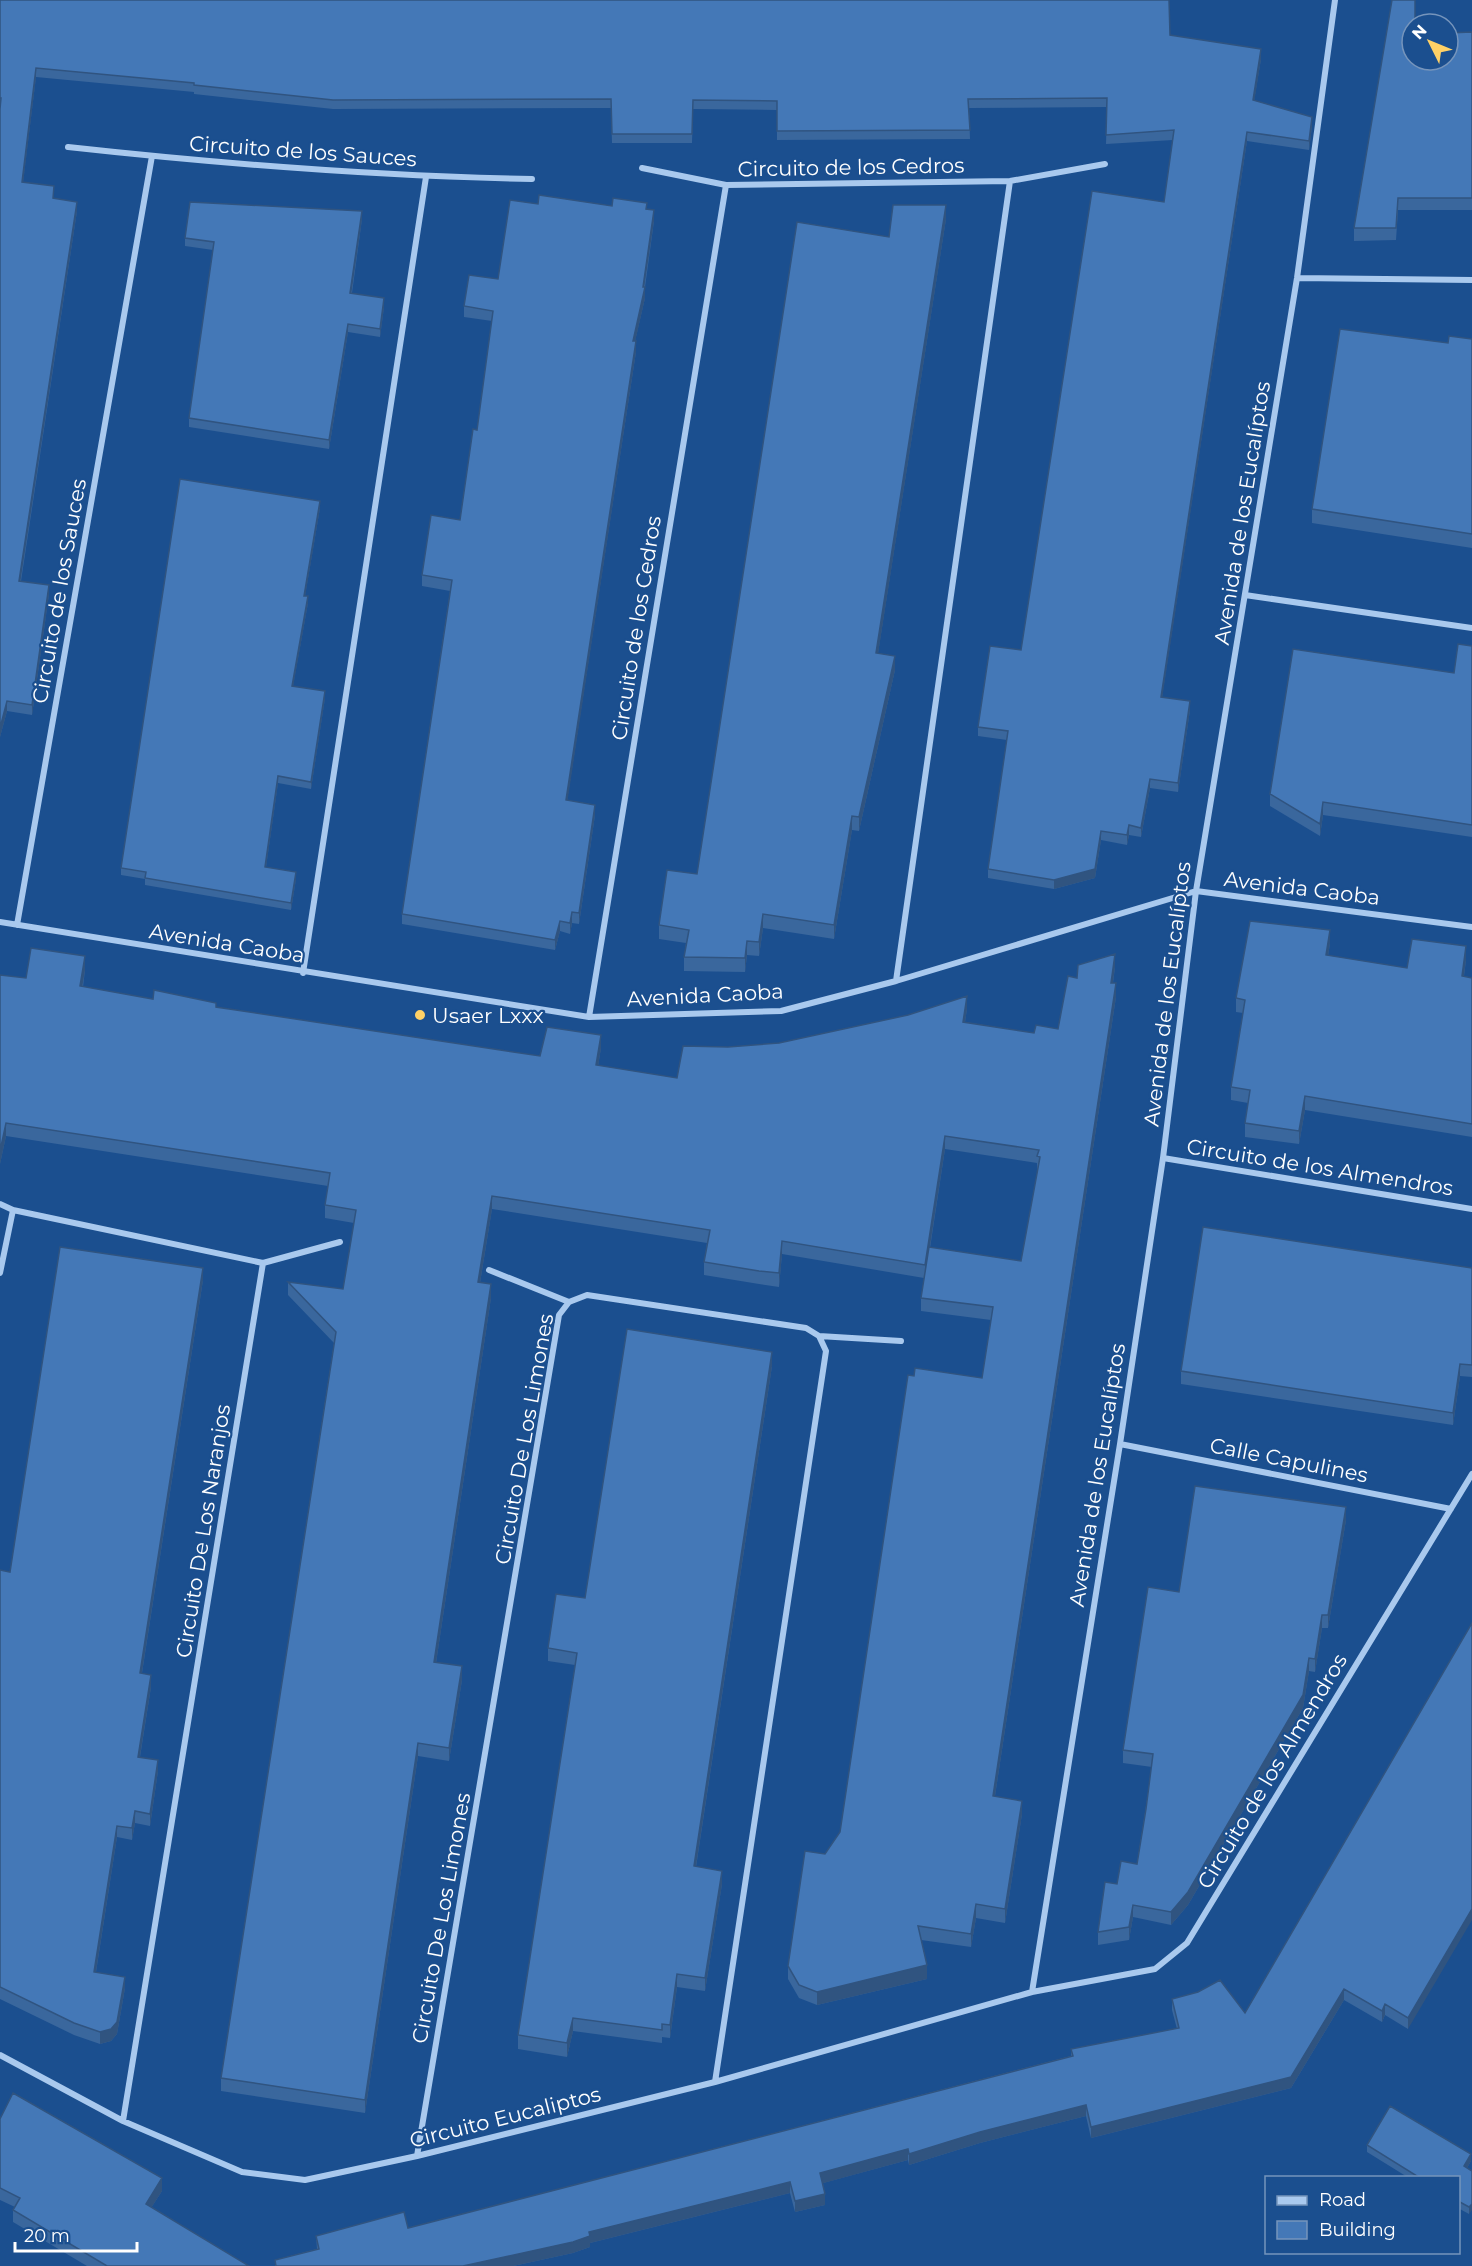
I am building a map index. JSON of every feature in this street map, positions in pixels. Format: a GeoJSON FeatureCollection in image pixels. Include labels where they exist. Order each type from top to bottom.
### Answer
{"type":"FeatureCollection","features":[{"type":"Feature","properties":{"kind":"street","name":"Avenida de los Eucalíptos"},"geometry":{"type":"LineString","coordinates":[[1032,1992],[1120,1444],[1163,1158],[1196,891],[1296,278],[1335,0]]}},
{"type":"Feature","properties":{"kind":"street"},"geometry":{"type":"LineString","coordinates":[[68,147],[152,156]]}},
{"type":"Feature","properties":{"kind":"street","name":"Circuito de los Sauces"},"geometry":{"type":"LineString","coordinates":[[17,925],[152,156],[426,177],[303,973]]}},
{"type":"Feature","properties":{"kind":"street","name":"Circuito de los Cedros"},"geometry":{"type":"LineString","coordinates":[[589,1017],[726,185],[1010,181],[1105,164]]}},
{"type":"Feature","properties":{"kind":"street"},"geometry":{"type":"LineString","coordinates":[[642,168],[726,185]]}},
{"type":"Feature","properties":{"kind":"street"},"geometry":{"type":"LineString","coordinates":[[426,177],[532,179]]}},
{"type":"Feature","properties":{"kind":"street"},"geometry":{"type":"LineString","coordinates":[[896,981],[1010,181]]}},
{"type":"Feature","properties":{"kind":"street"},"geometry":{"type":"LineString","coordinates":[[1296,278],[1472,280]]}},
{"type":"Feature","properties":{"kind":"street"},"geometry":{"type":"LineString","coordinates":[[1245,595],[1472,628]]}},
{"type":"Feature","properties":{"kind":"street","name":"Avenida Caoba"},"geometry":{"type":"LineString","coordinates":[[0,922],[303,973],[589,1017],[781,1011],[896,981],[1196,891],[1472,927]]}},
{"type":"Feature","properties":{"kind":"street","name":"Circuito de los Almendros"},"geometry":{"type":"LineString","coordinates":[[1163,1158],[1472,1209]]}},
{"type":"Feature","properties":{"kind":"street"},"geometry":{"type":"LineString","coordinates":[[0,1204],[13,1210],[263,1263],[340,1242]]}},
{"type":"Feature","properties":{"kind":"street"},"geometry":{"type":"LineString","coordinates":[[0,1273],[13,1210]]}},
{"type":"Feature","properties":{"kind":"street","name":"Circuito De Los Naranjos"},"geometry":{"type":"LineString","coordinates":[[123,2121],[263,1263]]}},
{"type":"Feature","properties":{"kind":"street"},"geometry":{"type":"LineString","coordinates":[[489,1270],[569,1302]]}},
{"type":"Feature","properties":{"kind":"street","name":"Circuito De Los Limones"},"geometry":{"type":"LineString","coordinates":[[417,2156],[559,1315],[569,1302],[587,1295],[806,1328],[819,1336],[902,1341]]}},
{"type":"Feature","properties":{"kind":"street"},"geometry":{"type":"LineString","coordinates":[[715,2082],[826,1351],[819,1336]]}},
{"type":"Feature","properties":{"kind":"street","name":"Calle Capulines"},"geometry":{"type":"LineString","coordinates":[[1120,1444],[1451,1509]]}},
{"type":"Feature","properties":{"kind":"street","name":"Circuito de los Almendros"},"geometry":{"type":"LineString","coordinates":[[1032,1992],[1155,1969],[1187,1943],[1472,1474]]}},
{"type":"Feature","properties":{"kind":"street","name":"Circuito Eucaliptos"},"geometry":{"type":"LineString","coordinates":[[0,2055],[123,2121],[242,2172],[304,2180],[417,2156],[715,2082],[1032,1992]]}},
{"type":"Feature","properties":{"kind":"building"},"geometry":{"type":"Polygon","coordinates":[[[0,0],[1169,0],[1170,35],[1261,49],[1253,100],[1312,117],[1309,141],[1247,132],[1161,697],[1190,701],[1178,783],[1150,779],[1141,828],[1129,825],[1127,835],[1101,831],[1095,869],[1054,880],[988,869],[1008,731],[978,727],[990,646],[1021,650],[1092,191],[1164,202],[1174,130],[1106,135],[1107,98],[968,99],[970,130],[777,131],[777,101],[693,100],[692,134],[612,134],[611,99],[333,100],[194,85],[194,83],[36,68],[22,182],[54,186],[53,198],[77,202],[19,581],[49,585],[32,705],[7,701],[0,728],[0,0]]]}},
{"type":"Feature","properties":{"kind":"building"},"geometry":{"type":"Polygon","coordinates":[[[1392,0],[1415,0],[1415,12],[1400,12],[1400,72],[1460,72],[1460,32],[1472,32],[1472,198],[1398,198],[1396,228],[1354,228],[1392,0]]]}},
{"type":"Feature","properties":{"kind":"building"},"geometry":{"type":"Polygon","coordinates":[[[539,195],[612,206],[613,198],[647,203],[646,209],[654,210],[643,287],[645,287],[633,341],[636,341],[566,800],[595,805],[579,913],[572,912],[570,923],[560,921],[555,940],[402,914],[452,580],[422,575],[431,515],[460,520],[473,429],[477,430],[493,311],[464,306],[469,275],[498,279],[510,200],[538,204],[539,195]]]}},
{"type":"Feature","properties":{"kind":"building"},"geometry":{"type":"Polygon","coordinates":[[[190,202],[362,211],[350,293],[384,298],[380,329],[348,324],[329,440],[189,418],[214,242],[185,238],[190,202]]]}},
{"type":"Feature","properties":{"kind":"building"},"geometry":{"type":"Polygon","coordinates":[[[893,205],[946,205],[876,653],[895,656],[859,817],[852,816],[834,925],[763,914],[759,942],[747,941],[745,958],[684,957],[689,930],[659,925],[667,870],[697,874],[797,222],[889,237],[893,205]]]}},
{"type":"Feature","properties":{"kind":"building"},"geometry":{"type":"Polygon","coordinates":[[[1340,329],[1448,343],[1449,336],[1472,339],[1472,534],[1312,509],[1340,329]]]}},
{"type":"Feature","properties":{"kind":"building"},"geometry":{"type":"Polygon","coordinates":[[[180,479],[320,501],[304,596],[308,596],[292,686],[325,691],[311,782],[278,776],[265,867],[296,872],[291,903],[145,878],[146,872],[121,868],[180,479]]]}},
{"type":"Feature","properties":{"kind":"building"},"geometry":{"type":"Polygon","coordinates":[[[1458,644],[1472,646],[1472,825],[1323,802],[1320,824],[1270,794],[1293,649],[1454,673],[1458,644]]]}},
{"type":"Feature","properties":{"kind":"building"},"geometry":{"type":"Polygon","coordinates":[[[1250,921],[1330,930],[1326,955],[1407,968],[1412,939],[1466,946],[1462,976],[1472,978],[1472,1124],[1305,1096],[1299,1131],[1245,1123],[1250,1090],[1231,1087],[1245,1000],[1236,998],[1250,921]]]}},
{"type":"Feature","properties":{"kind":"building"},"geometry":{"type":"Polygon","coordinates":[[[31,948],[85,956],[80,986],[153,999],[154,990],[216,1003],[216,1007],[540,1056],[547,1027],[601,1035],[596,1065],[677,1078],[683,1046],[728,1047],[779,1043],[908,1015],[967,996],[963,1022],[1034,1033],[1036,1025],[1058,1029],[1068,976],[1077,978],[1078,965],[1115,954],[1111,983],[1116,983],[993,1796],[1022,1801],[1005,1909],[976,1904],[971,1934],[918,1926],[927,1965],[817,1992],[799,1985],[788,1966],[805,1851],[825,1854],[840,1832],[908,1375],[914,1376],[915,1368],[982,1378],[993,1307],[921,1298],[929,1247],[1021,1261],[1040,1157],[1037,1156],[1039,1150],[945,1136],[925,1265],[782,1241],[779,1273],[759,1271],[704,1262],[710,1230],[492,1196],[478,1282],[491,1284],[434,1662],[462,1666],[449,1748],[418,1743],[365,2100],[221,2078],[336,1332],[288,1282],[343,1289],[356,1210],[325,1205],[330,1173],[6,1123],[0,1151],[0,975],[26,978],[31,948]]]}},
{"type":"Feature","properties":{"kind":"building"},"geometry":{"type":"Polygon","coordinates":[[[1203,1227],[1472,1268],[1472,1365],[1460,1364],[1453,1413],[1181,1371],[1203,1227]]]}},
{"type":"Feature","properties":{"kind":"building"},"geometry":{"type":"Polygon","coordinates":[[[60,1247],[203,1268],[140,1673],[151,1675],[138,1757],[158,1760],[150,1814],[135,1811],[132,1828],[117,1826],[94,1972],[125,1977],[117,2022],[111,2029],[100,2032],[74,2023],[0,1987],[0,1570],[10,1572],[60,1247]]]}},
{"type":"Feature","properties":{"kind":"building"},"geometry":{"type":"Polygon","coordinates":[[[627,1329],[772,1352],[694,1866],[722,1871],[705,1978],[677,1974],[670,2025],[662,2024],[662,2030],[573,2018],[567,2043],[518,2035],[577,1653],[548,1648],[556,1594],[585,1598],[627,1329]]]}},
{"type":"Feature","properties":{"kind":"building"},"geometry":{"type":"Polygon","coordinates":[[[1195,1486],[1346,1507],[1328,1615],[1322,1615],[1315,1659],[1309,1658],[1303,1695],[1188,1892],[1171,1912],[1133,1905],[1129,1927],[1098,1932],[1105,1882],[1117,1884],[1121,1861],[1137,1864],[1146,1809],[1153,1754],[1123,1750],[1148,1587],[1179,1592],[1195,1486]]]}},
{"type":"Feature","properties":{"kind":"building"},"geometry":{"type":"Polygon","coordinates":[[[1472,1623],[1472,1909],[1408,2018],[1385,2004],[1382,2011],[1344,1989],[1291,2077],[1091,2127],[1086,2105],[980,2132],[909,2154],[908,2149],[820,2173],[825,2194],[795,2201],[790,2182],[589,2232],[590,2236],[573,2242],[463,2266],[276,2266],[275,2260],[319,2249],[316,2236],[404,2212],[408,2228],[1073,2056],[1071,2049],[1179,2028],[1172,1999],[1198,1992],[1220,1980],[1245,2013],[1472,1623]]]}},
{"type":"Feature","properties":{"kind":"building"},"geometry":{"type":"Polygon","coordinates":[[[13,2093],[162,2178],[146,2204],[249,2266],[107,2266],[13,2210],[20,2198],[0,2188],[0,2119],[13,2093]]]}},
{"type":"Feature","properties":{"kind":"building"},"geometry":{"type":"Polygon","coordinates":[[[1390,2106],[1471,2154],[1464,2166],[1472,2171],[1472,2204],[1469,2207],[1460,2202],[1460,2176],[1417,2176],[1367,2145],[1390,2106]]]}},
{"type":"Feature","properties":{"kind":"place","name":"Usaer Lxxx"},"geometry":{"type":"Point","coordinates":[420,1015]}}]}
